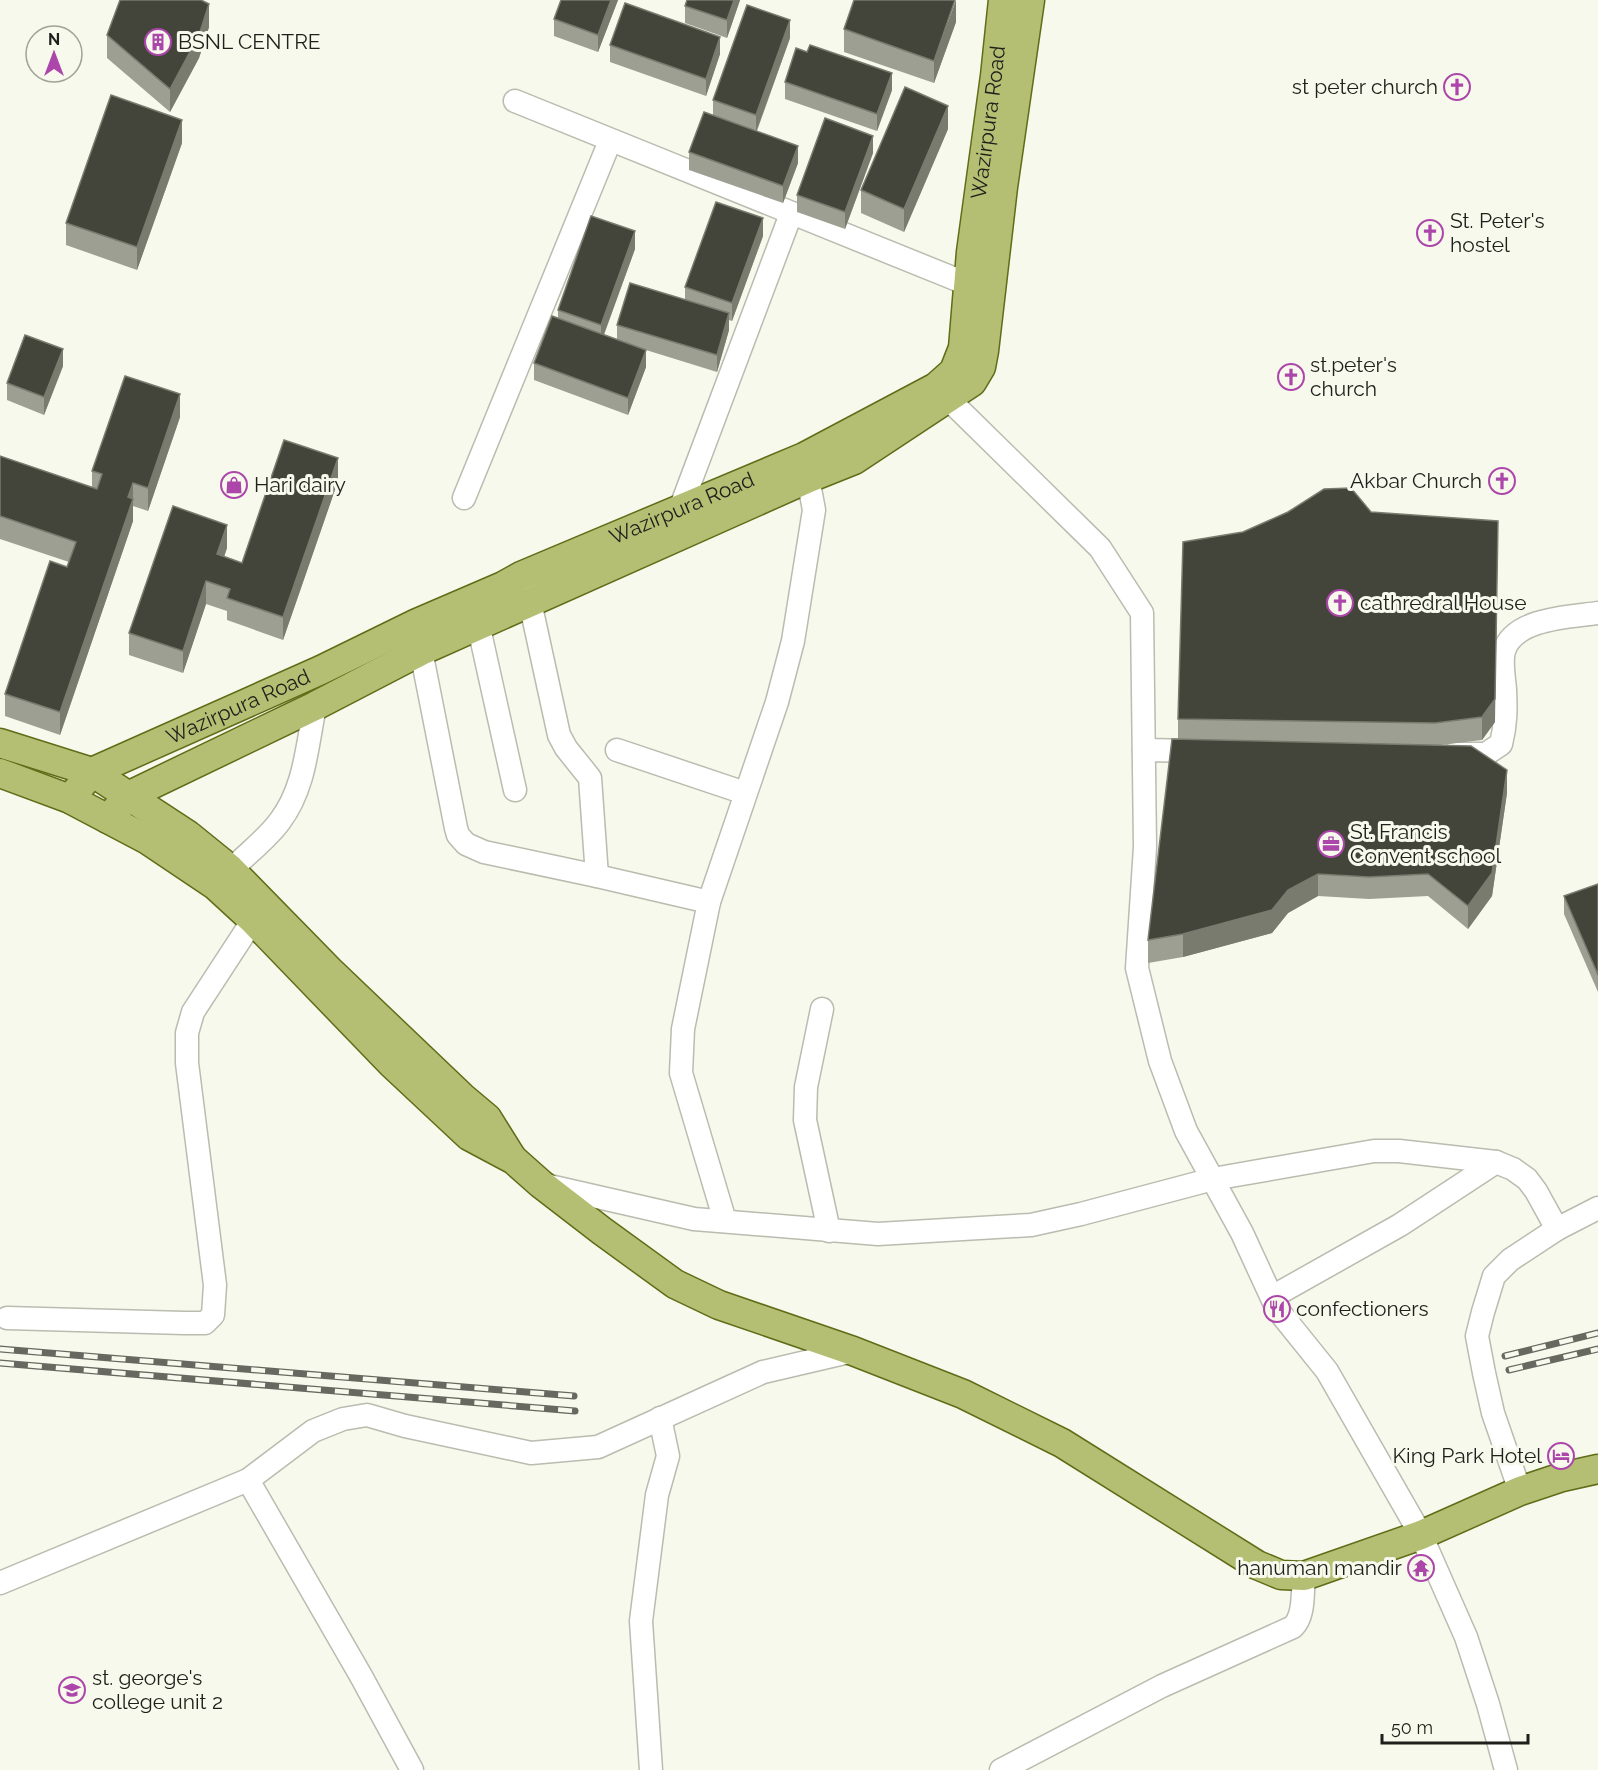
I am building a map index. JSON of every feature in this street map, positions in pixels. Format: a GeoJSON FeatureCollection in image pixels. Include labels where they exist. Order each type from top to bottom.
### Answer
{"type":"FeatureCollection","features":[{"type":"Feature","properties":{"kind":"main road","name":"Wazirpura Road"},"geometry":{"type":"LineString","coordinates":[[941,393],[954,371],[963,348],[971,252],[1003,0]]}},
{"type":"Feature","properties":{"kind":"main road","name":"Wazirpura Road"},"geometry":{"type":"LineString","coordinates":[[525,589],[652,550],[941,393],[972,382],[981,367],[1003,187],[1030,0]]}},
{"type":"Feature","properties":{"kind":"main road","name":"Wazirpura Road"},"geometry":{"type":"LineString","coordinates":[[108,819],[128,796],[315,706],[421,651],[475,613],[680,509],[807,467]]}},
{"type":"Feature","properties":{"kind":"main road","name":"Wazirpura Road"},"geometry":{"type":"LineString","coordinates":[[70,799],[92,772],[321,670],[417,623],[475,613]]}},
{"type":"Feature","properties":{"kind":"main road"},"geometry":{"type":"LineString","coordinates":[[0,742],[92,772],[188,836],[223,878],[253,920],[392,1064],[460,1128],[469,1136],[514,1160],[541,1184],[675,1284],[719,1305],[853,1351],[963,1394],[1062,1443],[1257,1565],[1281,1575],[1304,1576],[1421,1535],[1520,1491],[1598,1468]]}},
{"type":"Feature","properties":{"kind":"main road"},"geometry":{"type":"LineString","coordinates":[[0,773],[70,799],[223,878],[341,981],[487,1118],[514,1160]]}},
{"type":"Feature","properties":{"kind":"street"},"geometry":{"type":"LineString","coordinates":[[515,101],[970,285]]}},
{"type":"Feature","properties":{"kind":"street"},"geometry":{"type":"LineString","coordinates":[[464,498],[610,141]]}},
{"type":"Feature","properties":{"kind":"street"},"geometry":{"type":"LineString","coordinates":[[680,509],[791,214]]}},
{"type":"Feature","properties":{"kind":"street"},"geometry":{"type":"LineString","coordinates":[[941,393],[1100,548],[1142,613],[1145,847],[1137,968],[1160,1061],[1186,1131],[1242,1233],[1277,1309],[1327,1371],[1421,1535],[1466,1637],[1506,1770]]}},
{"type":"Feature","properties":{"kind":"street"},"geometry":{"type":"LineString","coordinates":[[725,1221],[681,1073],[680,1054],[709,902],[777,702],[793,641],[813,526],[814,510],[807,467]]}},
{"type":"Feature","properties":{"kind":"street"},"geometry":{"type":"LineString","coordinates":[[525,589],[559,735],[566,748],[590,778],[597,876]]}},
{"type":"Feature","properties":{"kind":"street"},"geometry":{"type":"LineString","coordinates":[[475,613],[515,790]]}},
{"type":"Feature","properties":{"kind":"street"},"geometry":{"type":"LineString","coordinates":[[1438,755],[1486,754],[1501,744],[1506,724],[1503,652],[1511,638],[1525,628],[1549,620],[1598,614]]}},
{"type":"Feature","properties":{"kind":"street"},"geometry":{"type":"LineString","coordinates":[[421,651],[458,834],[466,844],[484,852],[709,902]]}},
{"type":"Feature","properties":{"kind":"street"},"geometry":{"type":"LineString","coordinates":[[223,878],[279,823],[294,799],[300,785],[315,706]]}},
{"type":"Feature","properties":{"kind":"street"},"geometry":{"type":"LineString","coordinates":[[617,750],[745,793]]}},
{"type":"Feature","properties":{"kind":"street"},"geometry":{"type":"LineString","coordinates":[[1144,750],[1215,752]]}},
{"type":"Feature","properties":{"kind":"street"},"geometry":{"type":"LineString","coordinates":[[7,1318],[205,1323],[213,1316],[215,1286],[188,1063],[187,1033],[193,1012],[253,920]]}},
{"type":"Feature","properties":{"kind":"street"},"geometry":{"type":"LineString","coordinates":[[822,1009],[806,1087],[805,1120],[829,1231]]}},
{"type":"Feature","properties":{"kind":"street"},"geometry":{"type":"LineString","coordinates":[[541,1184],[694,1219],[878,1234],[1031,1225],[1213,1179],[1374,1151],[1399,1150],[1496,1161],[1513,1169],[1527,1179],[1536,1191],[1557,1229]]}},
{"type":"Feature","properties":{"kind":"street"},"geometry":{"type":"LineString","coordinates":[[1272,1297],[1400,1225],[1496,1161]]}},
{"type":"Feature","properties":{"kind":"street"},"geometry":{"type":"LineString","coordinates":[[1520,1491],[1493,1413],[1477,1336],[1494,1276],[1510,1260],[1557,1229],[1598,1208]]}},
{"type":"Feature","properties":{"kind":"street"},"geometry":{"type":"LineString","coordinates":[[0,1583],[248,1480],[313,1431],[343,1419],[367,1415],[405,1426],[531,1453],[598,1447],[763,1372],[853,1351]]}},
{"type":"Feature","properties":{"kind":"street"},"geometry":{"type":"LineString","coordinates":[[651,1770],[641,1621],[657,1495],[668,1456],[660,1418]]}},
{"type":"Feature","properties":{"kind":"street"},"geometry":{"type":"LineString","coordinates":[[248,1480],[362,1676],[412,1770]]}},
{"type":"Feature","properties":{"kind":"street"},"geometry":{"type":"LineString","coordinates":[[1001,1770],[1040,1761],[1162,1686],[1293,1627],[1300,1615],[1304,1576]]}},
{"type":"Feature","properties":{"kind":"building","name":"BSNL CENTRE"},"geometry":{"type":"Polygon","coordinates":[[[120,0],[201,0],[209,4],[199,35],[170,89],[107,35],[120,0]]]}},
{"type":"Feature","properties":{"kind":"building"},"geometry":{"type":"Polygon","coordinates":[[[561,0],[611,0],[598,35],[554,19],[561,0]]]}},
{"type":"Feature","properties":{"kind":"building"},"geometry":{"type":"Polygon","coordinates":[[[687,0],[734,0],[727,20],[685,6],[687,0]]]}},
{"type":"Feature","properties":{"kind":"building"},"geometry":{"type":"Polygon","coordinates":[[[854,0],[955,0],[934,61],[844,29],[854,0]]]}},
{"type":"Feature","properties":{"kind":"building"},"geometry":{"type":"Polygon","coordinates":[[[625,3],[720,37],[706,79],[610,45],[625,3]]]}},
{"type":"Feature","properties":{"kind":"building"},"geometry":{"type":"Polygon","coordinates":[[[747,5],[790,20],[756,115],[713,100],[747,5]]]}},
{"type":"Feature","properties":{"kind":"building"},"geometry":{"type":"Polygon","coordinates":[[[810,45],[892,73],[877,114],[785,82],[796,48],[807,52],[810,45]]]}},
{"type":"Feature","properties":{"kind":"building"},"geometry":{"type":"Polygon","coordinates":[[[905,87],[948,106],[904,209],[861,190],[905,87]]]}},
{"type":"Feature","properties":{"kind":"building"},"geometry":{"type":"Polygon","coordinates":[[[111,95],[182,120],[137,247],[66,223],[111,95]]]}},
{"type":"Feature","properties":{"kind":"building"},"geometry":{"type":"Polygon","coordinates":[[[704,112],[798,146],[783,186],[689,152],[704,112]]]}},
{"type":"Feature","properties":{"kind":"building"},"geometry":{"type":"Polygon","coordinates":[[[825,118],[873,136],[845,212],[797,195],[825,118]]]}},
{"type":"Feature","properties":{"kind":"building"},"geometry":{"type":"Polygon","coordinates":[[[716,202],[763,218],[732,303],[685,287],[716,202]]]}},
{"type":"Feature","properties":{"kind":"building"},"geometry":{"type":"Polygon","coordinates":[[[591,216],[635,231],[601,325],[558,310],[591,216]]]}},
{"type":"Feature","properties":{"kind":"building"},"geometry":{"type":"Polygon","coordinates":[[[630,283],[729,313],[717,355],[617,325],[630,283]]]}},
{"type":"Feature","properties":{"kind":"building"},"geometry":{"type":"Polygon","coordinates":[[[552,316],[646,350],[628,398],[534,363],[552,316]]]}},
{"type":"Feature","properties":{"kind":"building"},"geometry":{"type":"Polygon","coordinates":[[[25,335],[63,349],[44,397],[7,383],[25,335]]]}},
{"type":"Feature","properties":{"kind":"building"},"geometry":{"type":"Polygon","coordinates":[[[125,376],[180,394],[148,488],[133,483],[128,497],[133,499],[60,712],[5,694],[50,561],[67,567],[76,542],[0,516],[0,456],[97,489],[102,474],[92,471],[125,376]]]}},
{"type":"Feature","properties":{"kind":"building"},"geometry":{"type":"Polygon","coordinates":[[[284,440],[338,458],[283,617],[227,598],[230,589],[206,581],[183,651],[129,633],[173,506],[227,525],[217,554],[242,563],[284,440]]]}},
{"type":"Feature","properties":{"kind":"building","name":"cathredral House"},"geometry":{"type":"Polygon","coordinates":[[[1351,488],[1371,512],[1498,521],[1495,699],[1482,717],[1435,723],[1178,719],[1183,542],[1243,532],[1288,512],[1324,489],[1351,488]]]}},
{"type":"Feature","properties":{"kind":"building","name":"St. Francis Convent school"},"geometry":{"type":"Polygon","coordinates":[[[1172,739],[1471,746],[1507,770],[1492,873],[1468,906],[1428,874],[1369,877],[1318,874],[1288,890],[1272,910],[1183,934],[1148,940],[1172,739]]]}},
{"type":"Feature","properties":{"kind":"building"},"geometry":{"type":"Polygon","coordinates":[[[1598,884],[1598,975],[1564,896],[1598,884]]]}},
{"type":"Feature","properties":{"kind":"railway"},"geometry":{"type":"LineString","coordinates":[[1505,1356],[1598,1333]]}},
{"type":"Feature","properties":{"kind":"railway"},"geometry":{"type":"LineString","coordinates":[[0,1349],[574,1396]]}},
{"type":"Feature","properties":{"kind":"railway"},"geometry":{"type":"LineString","coordinates":[[1509,1370],[1598,1349]]}},
{"type":"Feature","properties":{"kind":"railway"},"geometry":{"type":"LineString","coordinates":[[0,1363],[575,1411]]}},
{"type":"Feature","properties":{"kind":"place","name":"BSNL CENTRE"},"geometry":{"type":"Point","coordinates":[158,42]}},
{"type":"Feature","properties":{"kind":"place","name":"st peter church"},"geometry":{"type":"Point","coordinates":[1457,87]}},
{"type":"Feature","properties":{"kind":"place","name":"St. Peter's hostel"},"geometry":{"type":"Point","coordinates":[1430,233]}},
{"type":"Feature","properties":{"kind":"place","name":"st.peter's church"},"geometry":{"type":"Point","coordinates":[1291,377]}},
{"type":"Feature","properties":{"kind":"place","name":"Akbar Church"},"geometry":{"type":"Point","coordinates":[1502,481]}},
{"type":"Feature","properties":{"kind":"place","name":"Hari dairy"},"geometry":{"type":"Point","coordinates":[234,485]}},
{"type":"Feature","properties":{"kind":"place","name":"cathredral House"},"geometry":{"type":"Point","coordinates":[1340,603]}},
{"type":"Feature","properties":{"kind":"place","name":"St. Francis Convent school"},"geometry":{"type":"Point","coordinates":[1331,844]}},
{"type":"Feature","properties":{"kind":"place","name":"confectioners"},"geometry":{"type":"Point","coordinates":[1277,1309]}},
{"type":"Feature","properties":{"kind":"place","name":"King Park Hotel"},"geometry":{"type":"Point","coordinates":[1561,1456]}},
{"type":"Feature","properties":{"kind":"place","name":"hanuman mandir"},"geometry":{"type":"Point","coordinates":[1421,1568]}},
{"type":"Feature","properties":{"kind":"place","name":"st. george's college unit 2"},"geometry":{"type":"Point","coordinates":[72,1690]}}]}
